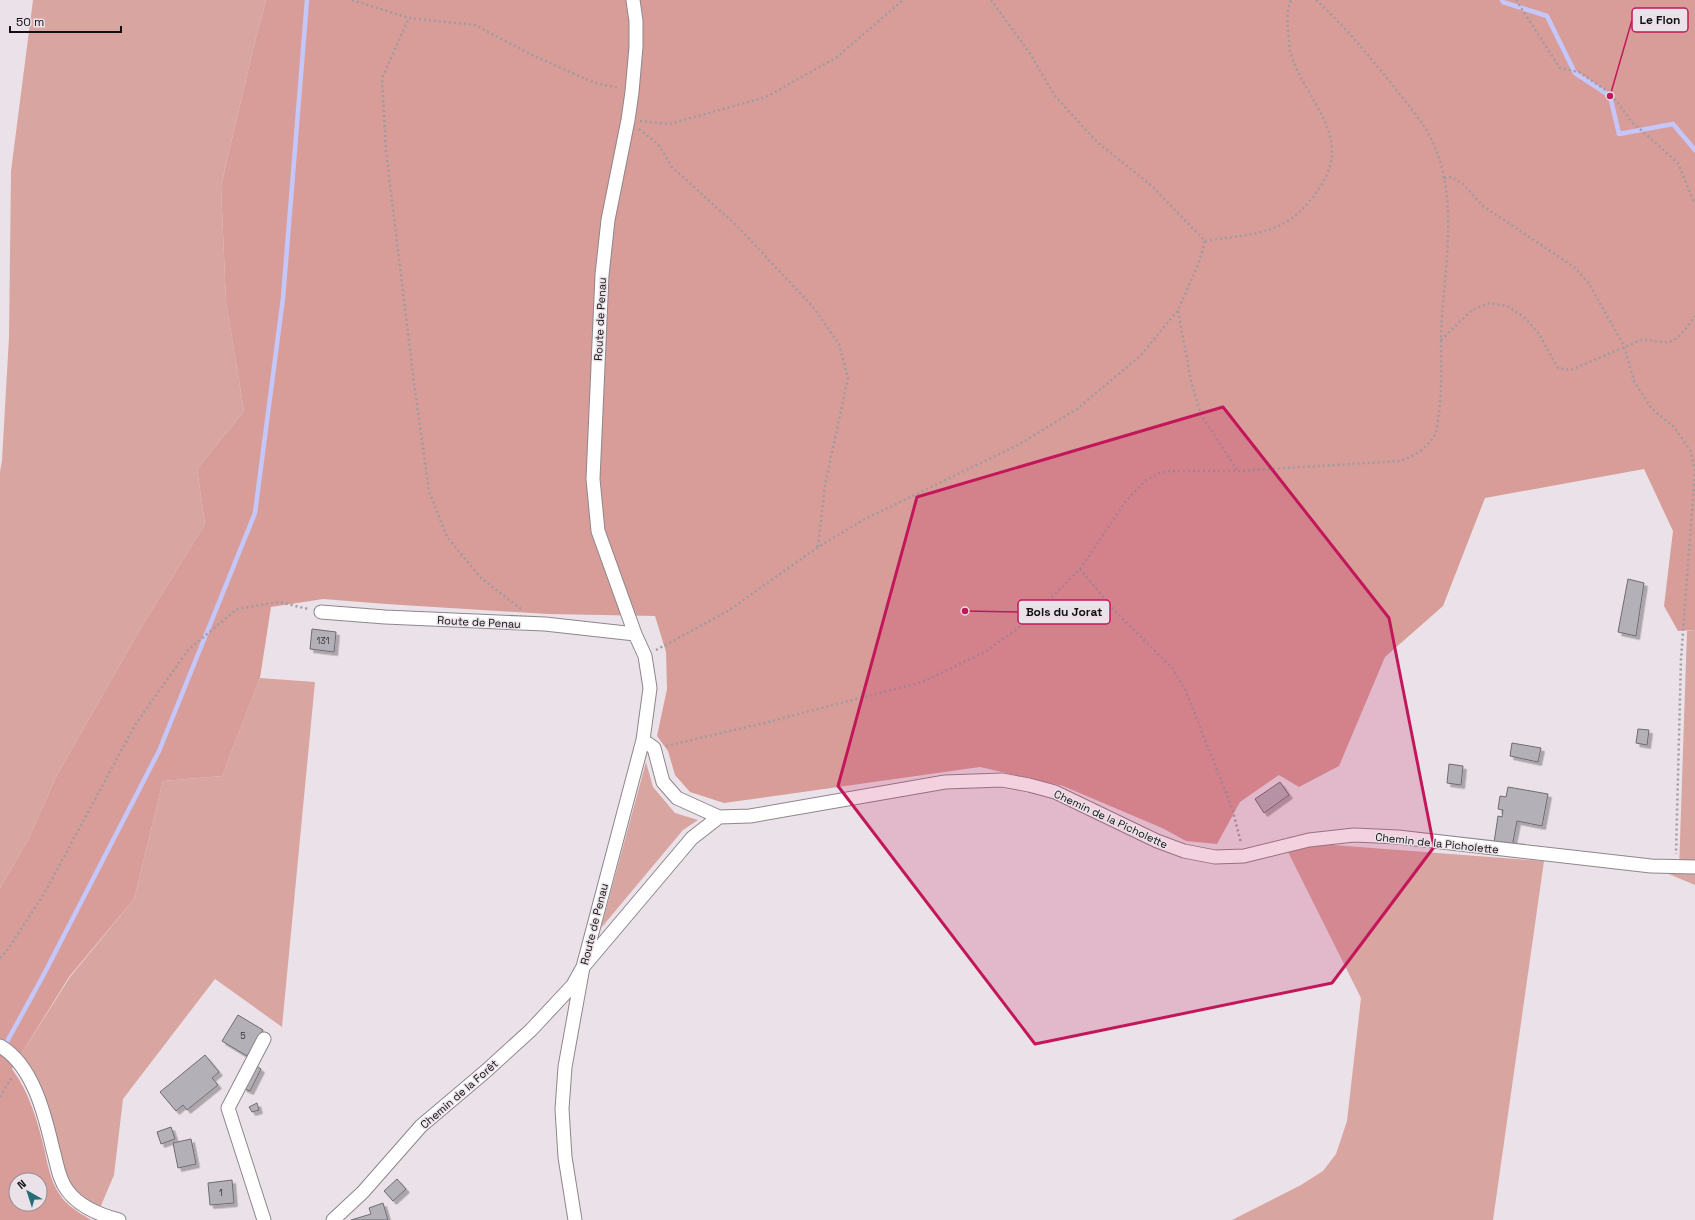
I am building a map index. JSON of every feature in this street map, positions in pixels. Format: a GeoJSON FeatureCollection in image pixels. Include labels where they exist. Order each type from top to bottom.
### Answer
{"type":"FeatureCollection","features":[{"type":"Feature","properties":{"kind":"street","name":"Route de Penau"},"geometry":{"type":"LineString","coordinates":[[575,1220],[565,1158],[562,1109],[565,1067],[583,966],[643,740],[650,688],[645,656],[635,634],[598,531],[593,479],[602,275],[608,220],[628,120],[632,92],[636,47],[636,21],[633,0]]}},
{"type":"Feature","properties":{"kind":"street","name":"Route de Penau"},"geometry":{"type":"LineString","coordinates":[[321,612],[385,618],[545,624],[635,634]]}},
{"type":"Feature","properties":{"kind":"street"},"geometry":{"type":"LineString","coordinates":[[583,966],[692,838],[719,817],[682,801],[672,793],[663,782],[654,748],[643,740]]}},
{"type":"Feature","properties":{"kind":"street","name":"Chemin de la Picholette"},"geometry":{"type":"LineString","coordinates":[[719,817],[750,816],[945,782],[1002,780],[1055,792],[1157,841],[1184,851],[1215,857],[1244,856],[1309,840],[1354,835],[1398,837],[1550,856],[1652,866],[1695,867]]}},
{"type":"Feature","properties":{"kind":"street","name":"Chemin de la Forêt"},"geometry":{"type":"LineString","coordinates":[[333,1220],[363,1192],[421,1126],[486,1071],[531,1030],[573,985],[583,966]]}},
{"type":"Feature","properties":{"kind":"street"},"geometry":{"type":"LineString","coordinates":[[264,1039],[228,1108],[264,1220]]}},
{"type":"Feature","properties":{"kind":"street"},"geometry":{"type":"LineString","coordinates":[[0,1046],[17,1060],[27,1074],[39,1101],[60,1178],[67,1191],[78,1202],[98,1214],[119,1220]]}},
{"type":"Feature","properties":{"kind":"path"},"geometry":{"type":"LineString","coordinates":[[352,0],[409,18],[475,25],[534,56],[581,77],[632,92]]}},
{"type":"Feature","properties":{"kind":"path"},"geometry":{"type":"LineString","coordinates":[[628,120],[669,124],[766,97],[836,57],[903,0]]}},
{"type":"Feature","properties":{"kind":"path"},"geometry":{"type":"LineString","coordinates":[[991,0],[1029,52],[1055,96],[1096,142],[1152,186],[1205,241]]}},
{"type":"Feature","properties":{"kind":"path"},"geometry":{"type":"LineString","coordinates":[[1205,241],[1245,236],[1273,230],[1292,219],[1310,202],[1325,180],[1332,160],[1332,144],[1322,115],[1304,84],[1290,51],[1288,22],[1291,0]]}},
{"type":"Feature","properties":{"kind":"path"},"geometry":{"type":"LineString","coordinates":[[654,748],[768,722],[922,682],[985,652],[1049,600],[1080,569],[1126,500],[1145,481],[1160,473],[1171,471],[1238,471],[1300,466],[1376,464],[1400,461],[1412,457],[1422,450],[1436,431],[1441,396],[1442,298],[1447,256],[1449,217],[1444,178],[1433,143],[1422,124],[1372,59],[1316,0]]}},
{"type":"Feature","properties":{"kind":"path"},"geometry":{"type":"LineString","coordinates":[[1516,0],[1560,68],[1579,72],[1610,93],[1632,122],[1678,163],[1693,200],[1695,201]]}},
{"type":"Feature","properties":{"kind":"path"},"geometry":{"type":"LineString","coordinates":[[409,18],[382,78],[387,159],[413,375],[430,491],[447,537],[481,578],[526,612]]}},
{"type":"Feature","properties":{"kind":"path"},"geometry":{"type":"LineString","coordinates":[[628,120],[658,144],[672,167],[738,227],[813,307],[839,344],[848,378],[825,485],[818,547]]}},
{"type":"Feature","properties":{"kind":"path"},"geometry":{"type":"LineString","coordinates":[[1444,178],[1451,177],[1463,184],[1483,206],[1574,267],[1588,282],[1624,346],[1634,381],[1651,408],[1674,427],[1690,450],[1695,470],[1681,659],[1676,867]]}},
{"type":"Feature","properties":{"kind":"path"},"geometry":{"type":"LineString","coordinates":[[645,656],[728,611],[818,547],[865,519],[1018,445],[1077,409],[1141,355],[1178,310],[1198,265],[1205,241]]}},
{"type":"Feature","properties":{"kind":"path"},"geometry":{"type":"LineString","coordinates":[[1441,340],[1472,310],[1490,303],[1507,306],[1524,316],[1539,334],[1558,368],[1571,370],[1640,340],[1651,339],[1671,342],[1683,332],[1695,316]]}},
{"type":"Feature","properties":{"kind":"path"},"geometry":{"type":"LineString","coordinates":[[1178,310],[1191,381],[1200,414],[1238,471]]}},
{"type":"Feature","properties":{"kind":"path"},"geometry":{"type":"LineString","coordinates":[[1080,569],[1111,607],[1172,668],[1185,689],[1232,808],[1244,856]]}},
{"type":"Feature","properties":{"kind":"path"},"geometry":{"type":"LineString","coordinates":[[0,958],[8,949],[44,894],[135,725],[188,650],[237,609],[279,602],[321,612]]}},
{"type":"Feature","properties":{"kind":"path"},"geometry":{"type":"LineString","coordinates":[[0,1097],[17,1060]]}},
{"type":"Feature","properties":{"kind":"highlighted area"},"geometry":{"type":"Polygon","coordinates":[[[1223,407],[1389,618],[1434,847],[1332,983],[1035,1044],[838,786],[917,497],[1223,407]]]}},
{"type":"Feature","properties":{"kind":"shaded area"},"geometry":{"type":"Polygon","coordinates":[[[33,0],[266,0],[221,186],[226,302],[244,411],[197,469],[205,524],[139,631],[57,775],[28,840],[0,888],[0,472],[9,337],[11,171],[33,0]]]}},
{"type":"Feature","properties":{"kind":"shaded area"},"geometry":{"type":"Polygon","coordinates":[[[266,0],[1695,0],[1695,630],[1678,631],[1664,606],[1673,531],[1644,469],[1485,498],[1443,606],[1385,657],[1339,766],[1299,787],[1279,775],[1240,802],[1217,844],[1186,841],[1162,828],[1063,786],[980,767],[724,803],[690,792],[675,775],[668,751],[657,736],[667,689],[666,652],[655,616],[548,614],[323,599],[271,607],[260,678],[222,776],[163,781],[134,899],[69,977],[12,1069],[24,1088],[33,1109],[54,1185],[63,1199],[70,1206],[91,1220],[0,1220],[0,888],[28,840],[57,775],[139,631],[205,524],[197,469],[244,411],[226,302],[221,186],[266,0]]]}},
{"type":"Feature","properties":{"kind":"shaded area"},"geometry":{"type":"Polygon","coordinates":[[[1695,630],[1695,885],[1659,870],[1679,870],[1687,631],[1695,630]]]}},
{"type":"Feature","properties":{"kind":"shaded area"},"geometry":{"type":"Polygon","coordinates":[[[260,678],[315,682],[282,1027],[215,979],[123,1099],[114,1175],[100,1208],[81,1195],[70,1181],[64,1168],[51,1114],[41,1087],[35,1074],[20,1056],[70,977],[134,899],[163,781],[222,776],[260,678]]]}},
{"type":"Feature","properties":{"kind":"shaded area"},"geometry":{"type":"Polygon","coordinates":[[[646,762],[653,787],[675,813],[698,820],[683,830],[601,928],[646,762]]]}},
{"type":"Feature","properties":{"kind":"shaded area"},"geometry":{"type":"Polygon","coordinates":[[[1307,843],[1544,861],[1493,1220],[1232,1220],[1301,1185],[1323,1171],[1336,1154],[1347,1121],[1361,998],[1287,850],[1307,843]]]}},
{"type":"Feature","properties":{"kind":"building"},"geometry":{"type":"Polygon","coordinates":[[[1628,579],[1644,583],[1636,636],[1618,632],[1628,579]]]}},
{"type":"Feature","properties":{"kind":"building"},"geometry":{"type":"Polygon","coordinates":[[[312,629],[336,632],[334,652],[310,649],[312,629]]]}},
{"type":"Feature","properties":{"kind":"building"},"geometry":{"type":"Polygon","coordinates":[[[1638,729],[1649,730],[1647,745],[1636,743],[1638,729]]]}},
{"type":"Feature","properties":{"kind":"building"},"geometry":{"type":"Polygon","coordinates":[[[1512,743],[1541,748],[1538,762],[1510,756],[1512,743]]]}},
{"type":"Feature","properties":{"kind":"building"},"geometry":{"type":"Polygon","coordinates":[[[1449,764],[1463,766],[1461,785],[1447,783],[1449,764]]]}},
{"type":"Feature","properties":{"kind":"building"},"geometry":{"type":"Polygon","coordinates":[[[1280,782],[1289,795],[1264,813],[1255,799],[1280,782]]]}},
{"type":"Feature","properties":{"kind":"building"},"geometry":{"type":"Polygon","coordinates":[[[1508,787],[1548,794],[1542,826],[1517,821],[1512,847],[1494,843],[1498,816],[1502,817],[1503,810],[1498,809],[1500,796],[1506,797],[1508,787]]]}},
{"type":"Feature","properties":{"kind":"building"},"geometry":{"type":"Polygon","coordinates":[[[238,1015],[263,1030],[247,1056],[222,1041],[238,1015]]]}},
{"type":"Feature","properties":{"kind":"building"},"geometry":{"type":"Polygon","coordinates":[[[205,1055],[219,1072],[212,1078],[218,1085],[187,1110],[183,1105],[176,1111],[160,1092],[205,1055]]]}},
{"type":"Feature","properties":{"kind":"building"},"geometry":{"type":"Polygon","coordinates":[[[255,1065],[261,1069],[250,1091],[243,1088],[255,1065]]]}},
{"type":"Feature","properties":{"kind":"building"},"geometry":{"type":"Polygon","coordinates":[[[257,1103],[259,1110],[252,1112],[249,1107],[257,1103]]]}},
{"type":"Feature","properties":{"kind":"building"},"geometry":{"type":"Polygon","coordinates":[[[171,1127],[175,1139],[161,1144],[157,1132],[171,1127]]]}},
{"type":"Feature","properties":{"kind":"building"},"geometry":{"type":"Polygon","coordinates":[[[191,1139],[196,1164],[178,1168],[173,1143],[191,1139]]]}},
{"type":"Feature","properties":{"kind":"building"},"geometry":{"type":"Polygon","coordinates":[[[397,1179],[406,1189],[393,1201],[384,1191],[397,1179]]]}},
{"type":"Feature","properties":{"kind":"building"},"geometry":{"type":"Polygon","coordinates":[[[232,1180],[234,1203],[210,1205],[208,1183],[232,1180]]]}},
{"type":"Feature","properties":{"kind":"building"},"geometry":{"type":"Polygon","coordinates":[[[383,1203],[388,1220],[351,1220],[371,1214],[369,1208],[383,1203]]]}},
{"type":"Feature","properties":{"kind":"waterway"},"geometry":{"type":"LineString","coordinates":[[4,1047],[43,976],[159,751],[255,513],[283,298],[307,0]]}},
{"type":"Feature","properties":{"kind":"waterway"},"geometry":{"type":"LineString","coordinates":[[1502,0],[1503,2],[1547,16],[1575,73],[1610,96],[1619,134],[1673,124],[1695,150]]}},
{"type":"Feature","properties":{"kind":"place","name":"Le Flon"},"geometry":{"type":"Point","coordinates":[1610,96]}},
{"type":"Feature","properties":{"kind":"place","name":"Bois du Jorat"},"geometry":{"type":"Point","coordinates":[965,611]}}]}
